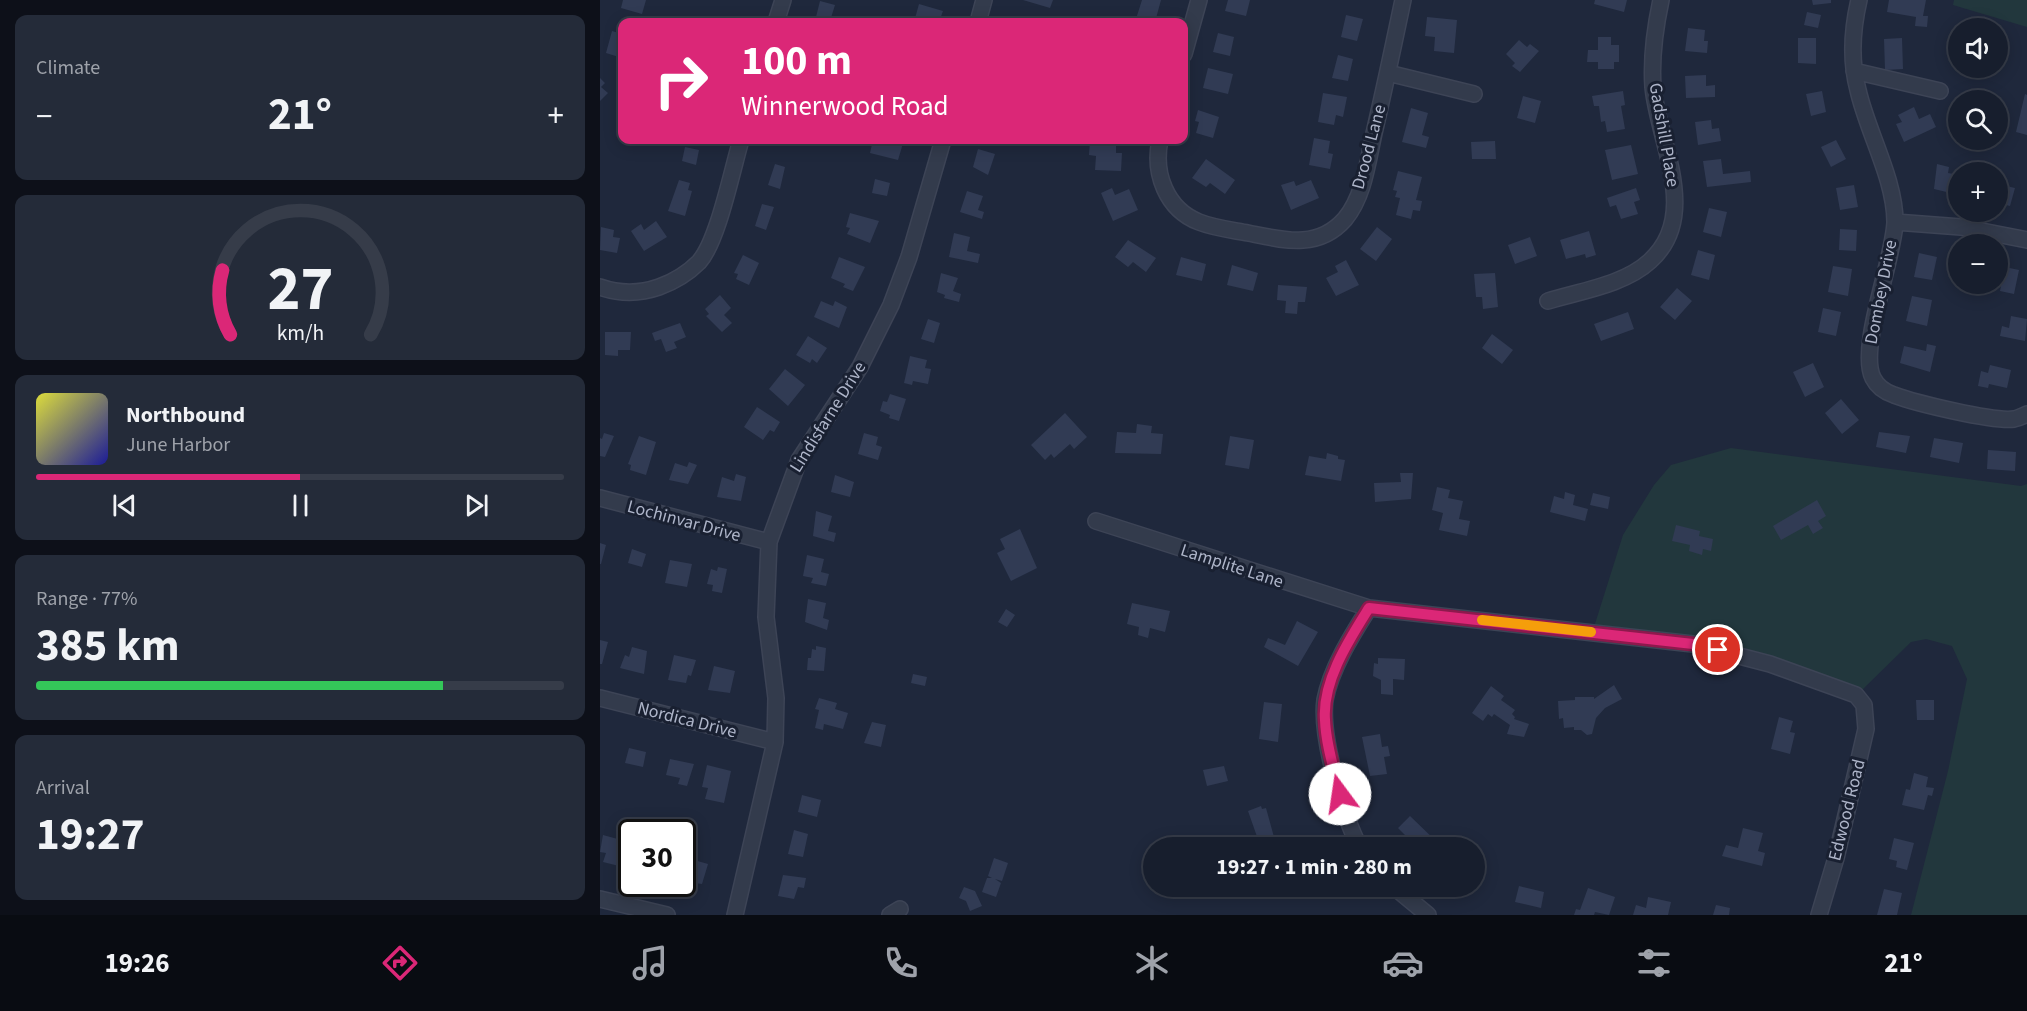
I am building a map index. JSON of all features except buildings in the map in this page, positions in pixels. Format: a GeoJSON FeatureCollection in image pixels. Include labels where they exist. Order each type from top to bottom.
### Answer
{"type":"FeatureCollection","features":[{"type":"Feature","properties":{"kind":"street"},"geometry":{"type":"LineString","coordinates":[[777,18],[783,0]]}},
{"type":"Feature","properties":{"kind":"street"},"geometry":{"type":"LineString","coordinates":[[979,18],[984,0]]}},
{"type":"Feature","properties":{"kind":"street"},"geometry":{"type":"LineString","coordinates":[[1188,40],[1199,0]]}},
{"type":"Feature","properties":{"kind":"street","name":"Drood Lane"},"geometry":{"type":"LineString","coordinates":[[1160,144],[1158,170],[1163,188],[1177,206],[1192,219],[1274,238],[1309,241],[1337,226],[1353,205],[1363,181],[1403,0]]}},
{"type":"Feature","properties":{"kind":"street","name":"Gadshill Place"},"geometry":{"type":"LineString","coordinates":[[1548,301],[1607,283],[1641,268],[1656,255],[1667,237],[1674,212],[1674,184],[1653,85],[1657,21],[1661,0]]}},
{"type":"Feature","properties":{"kind":"street","name":"Dombey Drive"},"geometry":{"type":"LineString","coordinates":[[1858,0],[1852,42],[1854,71],[1858,92],[1880,150],[1895,222],[1870,344],[1869,366],[1874,381],[1888,392],[1907,399],[1997,418],[2015,419],[2027,414]]}},
{"type":"Feature","properties":{"kind":"street"},"geometry":{"type":"LineString","coordinates":[[1854,71],[1940,91]]}},
{"type":"Feature","properties":{"kind":"street"},"geometry":{"type":"LineString","coordinates":[[1388,73],[1474,94]]}},
{"type":"Feature","properties":{"kind":"street"},"geometry":{"type":"LineString","coordinates":[[600,287],[626,293],[647,291],[675,280],[699,262],[713,236],[740,144]]}},
{"type":"Feature","properties":{"kind":"street","name":"Lindisfarne Drive"},"geometry":{"type":"LineString","coordinates":[[735,915],[775,742],[776,698],[766,617],[769,542],[799,460],[860,367],[891,305],[909,257],[943,144]]}},
{"type":"Feature","properties":{"kind":"street","name":"Dombey Drive"},"geometry":{"type":"LineString","coordinates":[[1895,222],[1960,227],[2027,240]]}},
{"type":"Feature","properties":{"kind":"street","name":"Lochinvar Drive"},"geometry":{"type":"LineString","coordinates":[[600,498],[769,542]]}},
{"type":"Feature","properties":{"kind":"street","name":"Lamplite Lane"},"geometry":{"type":"LineString","coordinates":[[1096,521],[1369,608],[1693,644],[1823,682],[1856,695],[1864,705]]}},
{"type":"Feature","properties":{"kind":"street"},"geometry":{"type":"LineString","coordinates":[[1356,837],[1345,811],[1324,718],[1329,686],[1345,650],[1369,608]]}},
{"type":"Feature","properties":{"kind":"street","name":"Nordica Drive"},"geometry":{"type":"LineString","coordinates":[[600,698],[775,742]]}},
{"type":"Feature","properties":{"kind":"street","name":"Edwood Road"},"geometry":{"type":"LineString","coordinates":[[1819,915],[1836,858],[1866,729],[1864,705]]}},
{"type":"Feature","properties":{"kind":"street"},"geometry":{"type":"LineString","coordinates":[[1406,897],[1428,915]]}},
{"type":"Feature","properties":{"kind":"street"},"geometry":{"type":"LineString","coordinates":[[600,899],[667,915]]}},
{"type":"Feature","properties":{"kind":"green space"},"geometry":{"type":"Polygon","coordinates":[[[1954,0],[2027,0],[2027,27],[2008,21],[2008,18],[1997,18],[1953,5],[1954,0]]]}},
{"type":"Feature","properties":{"kind":"green space"},"geometry":{"type":"Polygon","coordinates":[[[1731,448],[2021,486],[2027,484],[2027,915],[1911,915],[1948,771],[1967,679],[1952,646],[1926,639],[1911,642],[1862,690],[1728,644],[1594,627],[1623,535],[1654,485],[1671,465],[1731,448]]]}},
{"type":"Feature","properties":{"kind":"slow traffic"},"geometry":{"type":"LineString","coordinates":[[1482,620],[1591,632]]}},
{"type":"Feature","properties":{"kind":"route"},"geometry":{"type":"LineString","coordinates":[[1340,794],[1327,738],[1324,718],[1325,700],[1345,650],[1369,608],[1693,644],[1718,650]]}}]}
